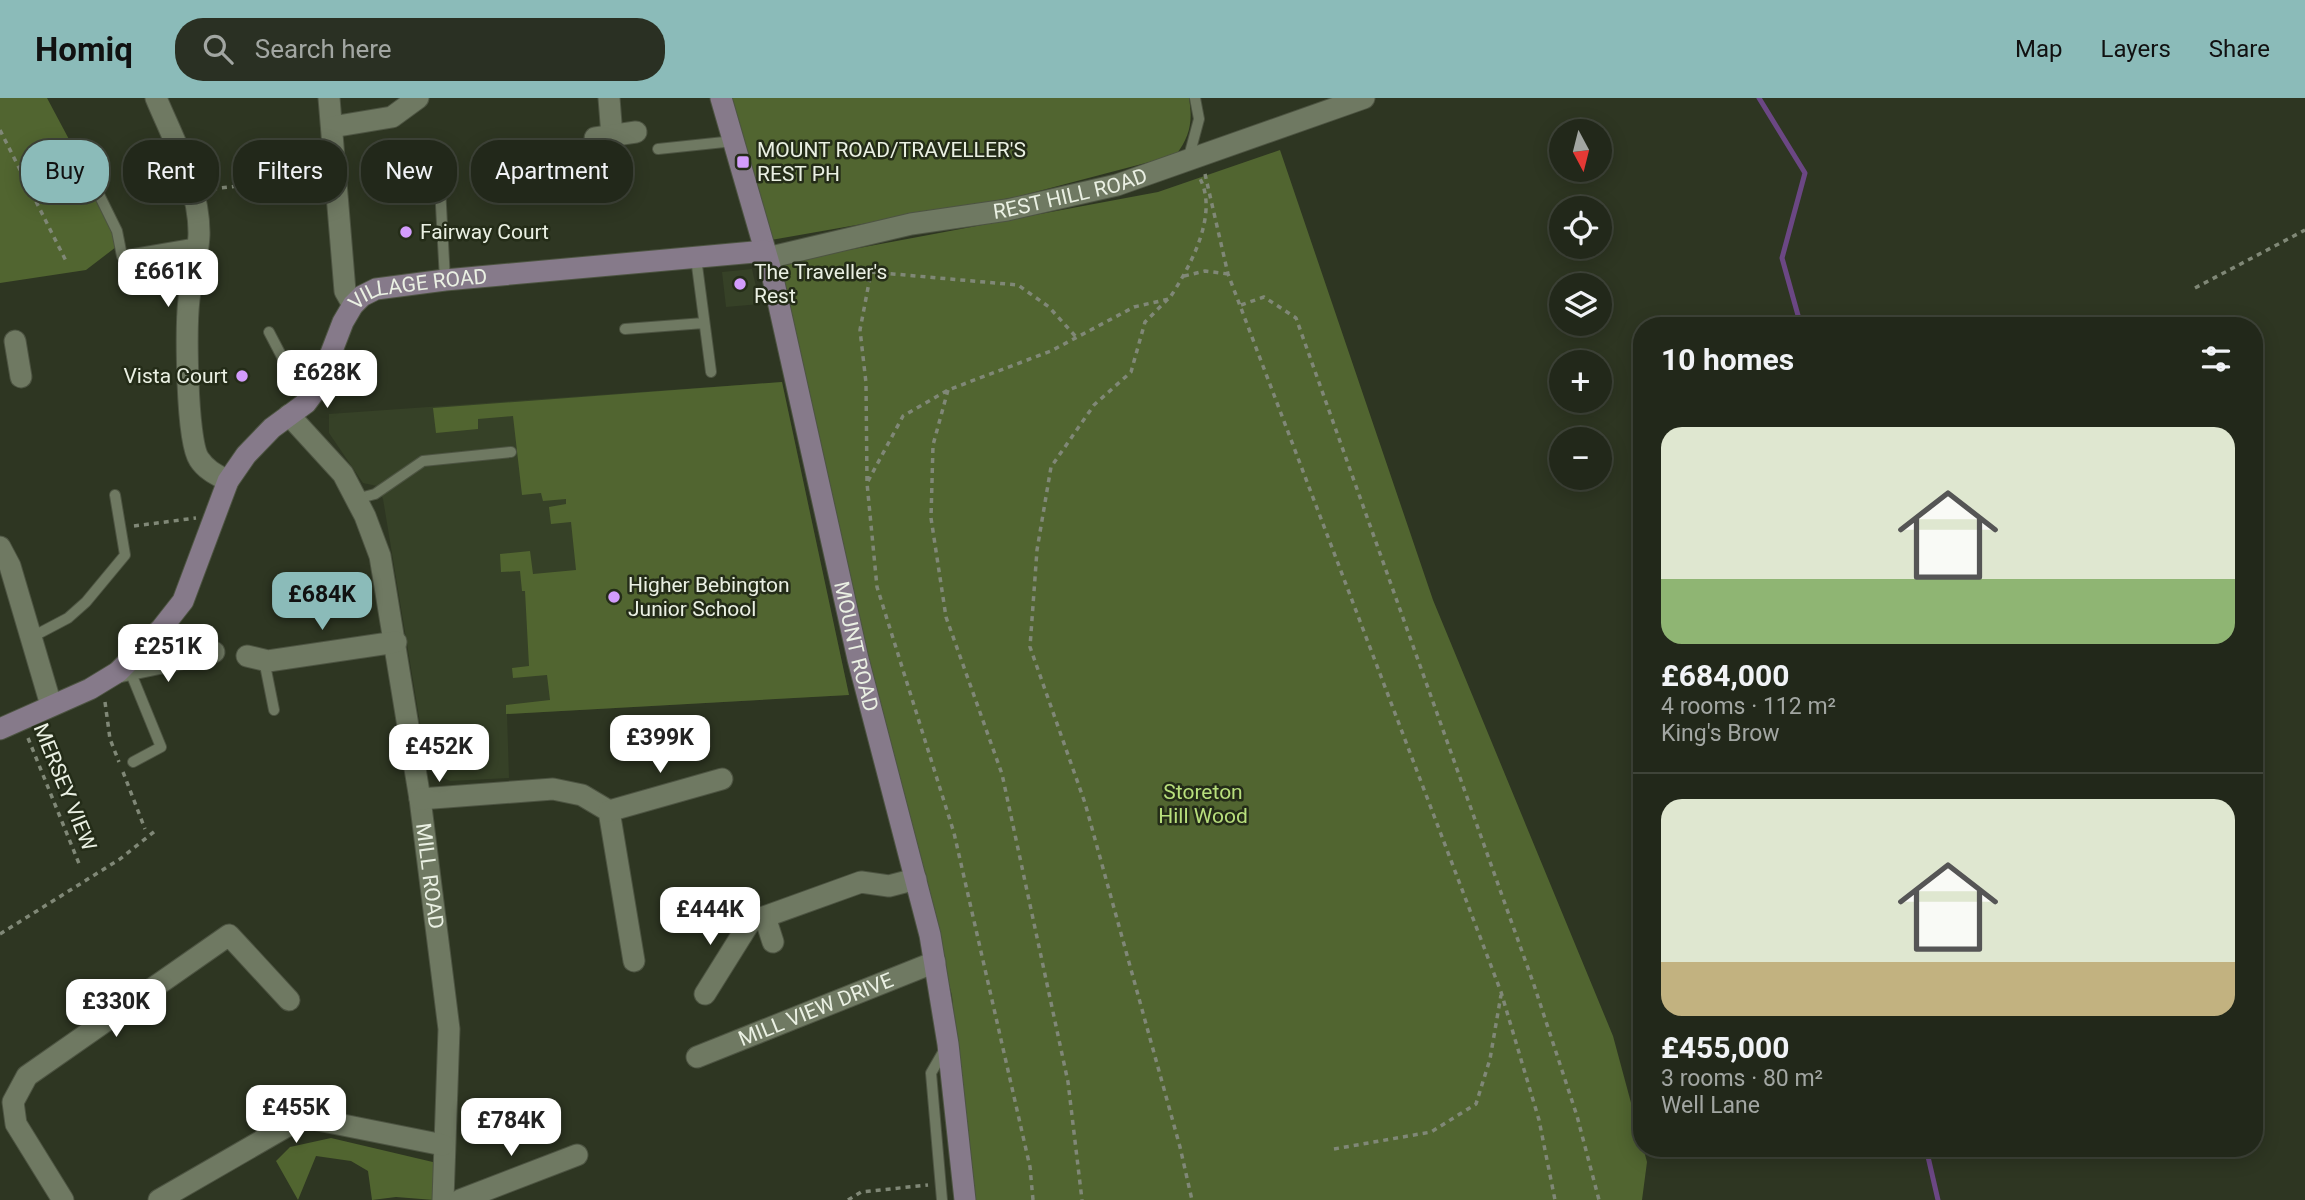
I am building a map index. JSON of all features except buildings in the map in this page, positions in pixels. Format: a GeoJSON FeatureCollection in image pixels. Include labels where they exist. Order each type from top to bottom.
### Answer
{"type":"FeatureCollection","features":[{"type":"Feature","properties":{"kind":"main road","name":"MOUNT ROAD"},"geometry":{"type":"LineString","coordinates":[[721,98],[734,141],[858,659],[935,962],[948,1044],[965,1200]]}},
{"type":"Feature","properties":{"kind":"main road","name":"VILLAGE ROAD"},"geometry":{"type":"LineString","coordinates":[[0,729],[124,672],[161,629],[183,601],[228,481],[246,455],[298,409],[318,387],[353,305],[376,289],[445,280],[759,254]]}},
{"type":"Feature","properties":{"kind":"street"},"geometry":{"type":"LineString","coordinates":[[156,98],[172,140]]}},
{"type":"Feature","properties":{"kind":"street"},"geometry":{"type":"LineString","coordinates":[[329,98],[333,140]]}},
{"type":"Feature","properties":{"kind":"street"},"geometry":{"type":"LineString","coordinates":[[332,127],[392,117],[418,98]]}},
{"type":"Feature","properties":{"kind":"street"},"geometry":{"type":"LineString","coordinates":[[609,98],[604,137],[636,132]]}},
{"type":"Feature","properties":{"kind":"street","name":"REST HILL ROAD"},"geometry":{"type":"LineString","coordinates":[[759,254],[911,224],[1007,210],[1105,188],[1187,163],[1364,98]]}},
{"type":"Feature","properties":{"kind":"street"},"geometry":{"type":"LineString","coordinates":[[193,203],[198,243],[189,302],[191,422],[197,457],[212,473],[228,481]]}},
{"type":"Feature","properties":{"kind":"street"},"geometry":{"type":"LineString","coordinates":[[337,203],[345,292],[353,305]]}},
{"type":"Feature","properties":{"kind":"street","name":"MILL ROAD"},"geometry":{"type":"LineString","coordinates":[[298,409],[343,474],[380,556],[396,642],[420,799],[449,1029],[443,1200]]}},
{"type":"Feature","properties":{"kind":"street"},"geometry":{"type":"LineString","coordinates":[[0,547],[10,566],[33,637],[51,705]]}},
{"type":"Feature","properties":{"kind":"street"},"geometry":{"type":"LineString","coordinates":[[256,658],[396,642]]}},
{"type":"Feature","properties":{"kind":"street"},"geometry":{"type":"LineString","coordinates":[[124,672],[214,652]]}},
{"type":"Feature","properties":{"kind":"street"},"geometry":{"type":"LineString","coordinates":[[420,799],[553,789],[582,795],[609,811],[722,779]]}},
{"type":"Feature","properties":{"kind":"street"},"geometry":{"type":"LineString","coordinates":[[609,811],[634,961]]}},
{"type":"Feature","properties":{"kind":"street"},"geometry":{"type":"LineString","coordinates":[[705,994],[750,922],[861,882],[889,886],[916,879]]}},
{"type":"Feature","properties":{"kind":"street"},"geometry":{"type":"LineString","coordinates":[[765,917],[772,942]]}},
{"type":"Feature","properties":{"kind":"street"},"geometry":{"type":"LineString","coordinates":[[63,1200],[16,1124],[13,1102],[27,1076],[229,935],[289,1000]]}},
{"type":"Feature","properties":{"kind":"street","name":"MILL VIEW DRIVE"},"geometry":{"type":"LineString","coordinates":[[696,1057],[935,962]]}},
{"type":"Feature","properties":{"kind":"street"},"geometry":{"type":"LineString","coordinates":[[159,1200],[303,1117],[443,1145]]}},
{"type":"Feature","properties":{"kind":"street"},"geometry":{"type":"LineString","coordinates":[[460,1200],[577,1155]]}},
{"type":"Feature","properties":{"kind":"lane"},"geometry":{"type":"LineString","coordinates":[[1187,163],[1199,119],[1195,98]]}},
{"type":"Feature","properties":{"kind":"lane"},"geometry":{"type":"LineString","coordinates":[[658,149],[734,141]]}},
{"type":"Feature","properties":{"kind":"lane"},"geometry":{"type":"LineString","coordinates":[[103,203],[117,231],[122,256],[198,243]]}},
{"type":"Feature","properties":{"kind":"lane"},"geometry":{"type":"LineString","coordinates":[[441,203],[445,280]]}},
{"type":"Feature","properties":{"kind":"lane"},"geometry":{"type":"LineString","coordinates":[[696,258],[711,372]]}},
{"type":"Feature","properties":{"kind":"lane"},"geometry":{"type":"LineString","coordinates":[[625,329],[704,323]]}},
{"type":"Feature","properties":{"kind":"lane"},"geometry":{"type":"LineString","coordinates":[[269,332],[298,409]]}},
{"type":"Feature","properties":{"kind":"lane"},"geometry":{"type":"LineString","coordinates":[[356,499],[375,494],[423,461],[511,452]]}},
{"type":"Feature","properties":{"kind":"lane"},"geometry":{"type":"LineString","coordinates":[[33,637],[68,618],[101,587],[125,555],[115,495]]}},
{"type":"Feature","properties":{"kind":"lane"},"geometry":{"type":"LineString","coordinates":[[256,658],[274,710]]}},
{"type":"Feature","properties":{"kind":"lane"},"geometry":{"type":"LineString","coordinates":[[124,672],[161,747],[133,762]]}},
{"type":"Feature","properties":{"kind":"lane"},"geometry":{"type":"LineString","coordinates":[[943,1200],[930,1073],[948,1044]]}},
{"type":"Feature","properties":{"kind":"path"},"geometry":{"type":"LineString","coordinates":[[0,130],[66,261]]}},
{"type":"Feature","properties":{"kind":"path"},"geometry":{"type":"LineString","coordinates":[[1187,163],[1206,175],[1228,274],[1501,992],[1539,1121],[1555,1200]]}},
{"type":"Feature","properties":{"kind":"path"},"geometry":{"type":"LineString","coordinates":[[1187,163],[1200,177],[1206,209],[1184,276],[1169,299],[1145,322],[1130,372],[1094,405],[1051,467],[1037,550],[1030,648],[1085,803],[1180,1147],[1192,1200]]}},
{"type":"Feature","properties":{"kind":"path"},"geometry":{"type":"LineString","coordinates":[[2195,288],[2305,230]]}},
{"type":"Feature","properties":{"kind":"path"},"geometry":{"type":"LineString","coordinates":[[1184,276],[1205,271],[1228,274]]}},
{"type":"Feature","properties":{"kind":"path"},"geometry":{"type":"LineString","coordinates":[[1033,1200],[1030,1167],[954,833],[877,587],[867,483],[866,383],[860,330],[871,272],[1018,285],[1049,307],[1077,338]]}},
{"type":"Feature","properties":{"kind":"path"},"geometry":{"type":"LineString","coordinates":[[1241,305],[1264,298],[1296,318],[1535,985],[1577,1116],[1599,1200]]}},
{"type":"Feature","properties":{"kind":"path"},"geometry":{"type":"LineString","coordinates":[[867,483],[903,416],[948,390],[1052,351],[1134,307],[1169,299]]}},
{"type":"Feature","properties":{"kind":"path"},"geometry":{"type":"LineString","coordinates":[[948,390],[933,445],[931,518],[946,617],[1002,774],[1068,1082],[1082,1200]]}},
{"type":"Feature","properties":{"kind":"path"},"geometry":{"type":"LineString","coordinates":[[120,527],[215,515]]}},
{"type":"Feature","properties":{"kind":"path","name":"MERSEY VIEW"},"geometry":{"type":"LineString","coordinates":[[21,720],[80,866]]}},
{"type":"Feature","properties":{"kind":"path"},"geometry":{"type":"LineString","coordinates":[[0,934],[120,859],[155,831]]}},
{"type":"Feature","properties":{"kind":"path"},"geometry":{"type":"LineString","coordinates":[[1334,1149],[1432,1132],[1476,1104],[1490,1059],[1501,992]]}},
{"type":"Feature","properties":{"kind":"path"},"geometry":{"type":"LineString","coordinates":[[848,1200],[861,1192],[941,1184]]}},
{"type":"Feature","properties":{"kind":"shaded area"},"geometry":{"type":"Polygon","coordinates":[[[752,269],[760,304],[726,307],[722,272],[752,269]]]}},
{"type":"Feature","properties":{"kind":"shaded area","name":"Higher Bebington Junior School"},"geometry":{"type":"Polygon","coordinates":[[[782,382],[849,695],[507,714],[509,778],[450,781],[438,775],[427,765],[383,499],[377,486],[363,483],[329,433],[329,414],[782,382]]]}},
{"type":"Feature","properties":{"kind":"green space"},"geometry":{"type":"Polygon","coordinates":[[[0,98],[47,98],[69,140],[21,140],[21,203],[103,203],[112,220],[116,247],[86,270],[0,283],[0,98]]]}},
{"type":"Feature","properties":{"kind":"green space"},"geometry":{"type":"Polygon","coordinates":[[[730,98],[1189,98],[1191,114],[1187,135],[1176,155],[1016,197],[771,240],[730,98]]]}},
{"type":"Feature","properties":{"kind":"green space","name":"Storeton Hill Wood"},"geometry":{"type":"Polygon","coordinates":[[[1280,150],[1433,600],[1613,1036],[1633,1110],[1633,1157],[1646,1157],[1647,1162],[1642,1200],[972,1200],[952,996],[860,626],[779,263],[1158,192],[1280,150]]]}},
{"type":"Feature","properties":{"kind":"green space","name":"Higher Bebington Junior School"},"geometry":{"type":"Polygon","coordinates":[[[782,382],[849,695],[506,714],[506,705],[550,700],[547,675],[513,678],[512,668],[529,666],[525,591],[522,591],[520,571],[501,572],[500,554],[530,551],[533,574],[576,570],[571,522],[551,524],[549,507],[566,504],[566,499],[543,501],[541,493],[522,495],[513,416],[478,419],[478,429],[436,433],[433,408],[782,382]]]}},
{"type":"Feature","properties":{"kind":"green space"},"geometry":{"type":"Polygon","coordinates":[[[331,1138],[437,1163],[434,1200],[396,1197],[372,1200],[368,1171],[351,1161],[316,1156],[298,1200],[276,1161],[290,1147],[331,1138]]]}},
{"type":"Feature","properties":{"kind":"waterway"},"geometry":{"type":"LineString","coordinates":[[1759,98],[1805,173],[1782,258],[1798,317]]}},
{"type":"Feature","properties":{"kind":"waterway"},"geometry":{"type":"LineString","coordinates":[[1928,1157],[1938,1200]]}},
{"type":"Feature","properties":{"kind":"place","name":"MOUNT ROAD/TRAVELLER'S REST PH"},"geometry":{"type":"Point","coordinates":[743,162]}},
{"type":"Feature","properties":{"kind":"place","name":"Fairway Court"},"geometry":{"type":"Point","coordinates":[406,232]}},
{"type":"Feature","properties":{"kind":"place","name":"The Traveller's Rest"},"geometry":{"type":"Point","coordinates":[740,284]}},
{"type":"Feature","properties":{"kind":"place","name":"Vista Court"},"geometry":{"type":"Point","coordinates":[242,376]}},
{"type":"Feature","properties":{"kind":"place","name":"Higher Bebington Junior School"},"geometry":{"type":"Point","coordinates":[614,597]}}]}
